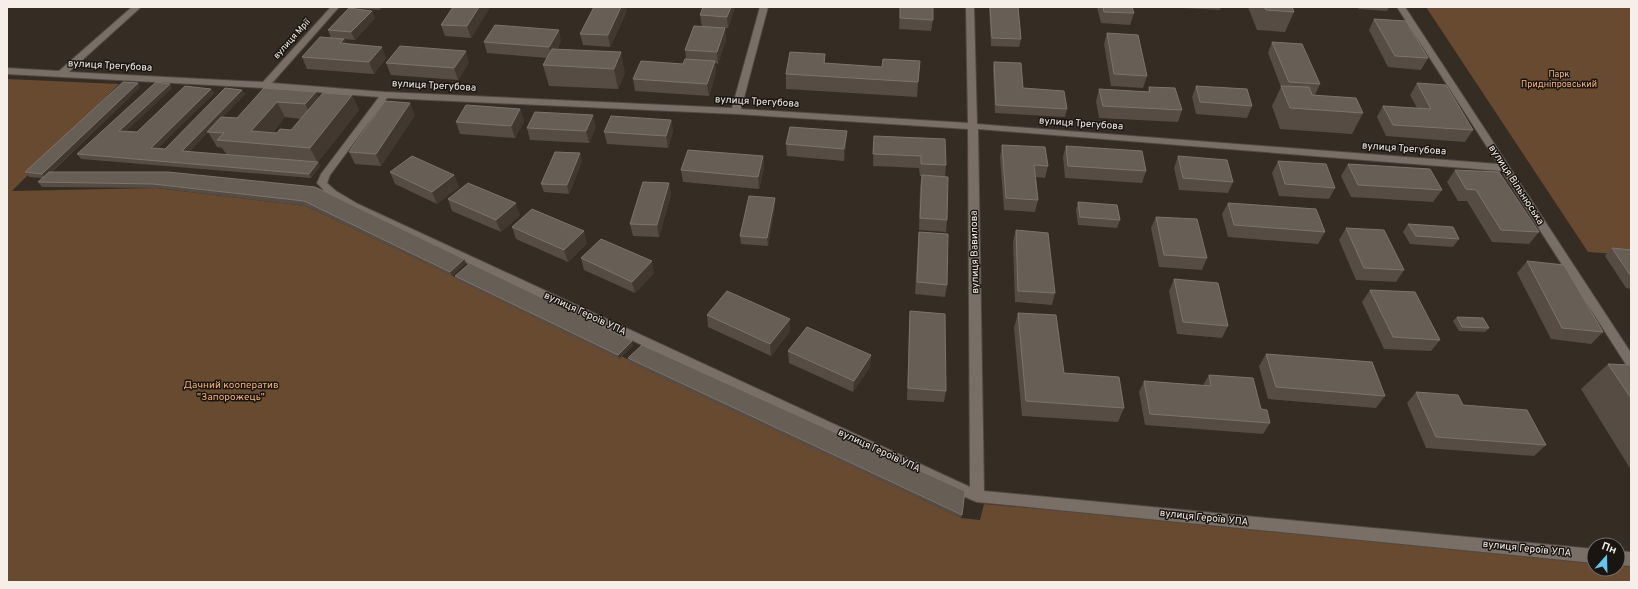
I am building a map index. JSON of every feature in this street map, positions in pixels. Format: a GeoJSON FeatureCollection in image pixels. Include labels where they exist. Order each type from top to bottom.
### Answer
{"type":"FeatureCollection","features":[{"type":"Feature","properties":{"kind":"street"},"geometry":{"type":"LineString","coordinates":[[61,74],[137,7]]}},
{"type":"Feature","properties":{"kind":"street","name":"вулиця Мрії"},"geometry":{"type":"LineString","coordinates":[[265,84],[335,7]]}},
{"type":"Feature","properties":{"kind":"street"},"geometry":{"type":"LineString","coordinates":[[736,111],[764,7]]}},
{"type":"Feature","properties":{"kind":"street","name":"вулиця Вавилова"},"geometry":{"type":"LineString","coordinates":[[970,7],[973,126],[977,496]]}},
{"type":"Feature","properties":{"kind":"street","name":"вулиця Вільнюська"},"geometry":{"type":"LineString","coordinates":[[1401,7],[1631,363]]}},
{"type":"Feature","properties":{"kind":"street","name":"вулиця Трегубова"},"geometry":{"type":"LineString","coordinates":[[7,71],[265,84],[385,95],[736,111],[973,126],[1506,168]]}},
{"type":"Feature","properties":{"kind":"street","name":"вулиця Героїв УПА"},"geometry":{"type":"LineString","coordinates":[[385,95],[326,174],[322,183],[326,189],[354,206],[977,496],[1586,555]]}},
{"type":"Feature","properties":{"kind":"green space","name":"Парк Придніпровський"},"geometry":{"type":"Polygon","coordinates":[[[1426,7],[1631,7],[1631,255],[1588,252],[1426,7]]]}},
{"type":"Feature","properties":{"kind":"green space","name":"Дачний кооператив \"Запорожець\""},"geometry":{"type":"Polygon","coordinates":[[[7,79],[119,84],[12,191],[156,188],[306,206],[961,518],[980,520],[984,504],[1586,556],[1586,577],[1626,577],[1626,560],[1631,560],[1631,582],[7,582],[7,79]]]}},
{"type":"Feature","properties":{"kind":"building"},"geometry":{"type":"Polygon","coordinates":[[[453,7],[479,7],[467,26],[441,25],[453,7]]]}},
{"type":"Feature","properties":{"kind":"building"},"geometry":{"type":"Polygon","coordinates":[[[594,7],[621,7],[608,35],[580,34],[594,7]]]}},
{"type":"Feature","properties":{"kind":"building"},"geometry":{"type":"Polygon","coordinates":[[[703,7],[731,7],[727,17],[700,15],[703,7]]]}},
{"type":"Feature","properties":{"kind":"building"},"geometry":{"type":"Polygon","coordinates":[[[900,7],[933,7],[933,20],[900,18],[900,7]]]}},
{"type":"Feature","properties":{"kind":"building"},"geometry":{"type":"Polygon","coordinates":[[[990,7],[1018,7],[1021,39],[992,38],[990,7]]]}},
{"type":"Feature","properties":{"kind":"building"},"geometry":{"type":"Polygon","coordinates":[[[1103,7],[1132,7],[1134,13],[1104,12],[1103,7]]]}},
{"type":"Feature","properties":{"kind":"building"},"geometry":{"type":"Polygon","coordinates":[[[1264,7],[1292,7],[1294,12],[1266,10],[1264,7]]]}},
{"type":"Feature","properties":{"kind":"building"},"geometry":{"type":"Polygon","coordinates":[[[349,8],[372,11],[351,32],[328,30],[349,8]]]}},
{"type":"Feature","properties":{"kind":"building"},"geometry":{"type":"Polygon","coordinates":[[[1374,19],[1406,21],[1428,58],[1395,56],[1374,19]]]}},
{"type":"Feature","properties":{"kind":"building"},"geometry":{"type":"Polygon","coordinates":[[[495,25],[559,30],[549,47],[484,42],[495,25]]]}},
{"type":"Feature","properties":{"kind":"building"},"geometry":{"type":"Polygon","coordinates":[[[694,26],[725,28],[717,52],[685,50],[694,26]]]}},
{"type":"Feature","properties":{"kind":"building"},"geometry":{"type":"Polygon","coordinates":[[[1107,33],[1138,35],[1147,76],[1114,74],[1107,33]]]}},
{"type":"Feature","properties":{"kind":"building"},"geometry":{"type":"Polygon","coordinates":[[[320,37],[344,39],[340,43],[382,47],[369,62],[302,57],[320,37]]]}},
{"type":"Feature","properties":{"kind":"building"},"geometry":{"type":"Polygon","coordinates":[[[1272,42],[1302,44],[1320,84],[1289,82],[1272,42]]]}},
{"type":"Feature","properties":{"kind":"building"},"geometry":{"type":"Polygon","coordinates":[[[400,46],[466,51],[454,68],[386,63],[400,46]]]}},
{"type":"Feature","properties":{"kind":"building"},"geometry":{"type":"Polygon","coordinates":[[[552,49],[621,52],[614,69],[543,65],[552,49]]]}},
{"type":"Feature","properties":{"kind":"building"},"geometry":{"type":"Polygon","coordinates":[[[790,52],[825,54],[824,63],[882,67],[883,59],[920,61],[918,82],[786,74],[790,52]]]}},
{"type":"Feature","properties":{"kind":"building"},"geometry":{"type":"Polygon","coordinates":[[[685,59],[715,61],[707,84],[633,79],[641,61],[683,64],[685,59]]]}},
{"type":"Feature","properties":{"kind":"building"},"geometry":{"type":"Polygon","coordinates":[[[994,62],[1021,63],[1023,88],[1064,91],[1067,109],[996,105],[994,62]]]}},
{"type":"Feature","properties":{"kind":"building"},"geometry":{"type":"Polygon","coordinates":[[[123,82],[138,83],[42,174],[25,172],[123,82]]]}},
{"type":"Feature","properties":{"kind":"building"},"geometry":{"type":"Polygon","coordinates":[[[156,82],[170,84],[119,131],[137,132],[185,86],[211,89],[151,148],[165,149],[225,88],[242,90],[182,151],[318,162],[309,174],[77,154],[156,82]]]}},
{"type":"Feature","properties":{"kind":"building"},"geometry":{"type":"Polygon","coordinates":[[[1417,83],[1446,85],[1473,130],[1393,125],[1383,106],[1431,109],[1417,83]]]}},
{"type":"Feature","properties":{"kind":"building"},"geometry":{"type":"Polygon","coordinates":[[[1196,86],[1247,89],[1252,106],[1200,102],[1196,86]]]}},
{"type":"Feature","properties":{"kind":"building"},"geometry":{"type":"Polygon","coordinates":[[[1281,86],[1309,87],[1312,95],[1356,98],[1363,113],[1290,108],[1281,86]]]}},
{"type":"Feature","properties":{"kind":"building"},"geometry":{"type":"Polygon","coordinates":[[[1149,87],[1175,88],[1182,110],[1103,106],[1099,89],[1150,92],[1149,87]]]}},
{"type":"Feature","properties":{"kind":"building"},"geometry":{"type":"Polygon","coordinates":[[[264,88],[316,92],[305,104],[277,102],[251,131],[277,133],[280,129],[291,130],[323,93],[352,95],[310,148],[217,140],[224,133],[207,132],[221,117],[237,118],[264,88]]]}},
{"type":"Feature","properties":{"kind":"building"},"geometry":{"type":"Polygon","coordinates":[[[385,101],[410,103],[376,154],[349,152],[385,101]]]}},
{"type":"Feature","properties":{"kind":"building"},"geometry":{"type":"Polygon","coordinates":[[[466,105],[520,109],[511,126],[456,122],[466,105]]]}},
{"type":"Feature","properties":{"kind":"building"},"geometry":{"type":"Polygon","coordinates":[[[535,112],[593,115],[586,131],[527,128],[535,112]]]}},
{"type":"Feature","properties":{"kind":"building"},"geometry":{"type":"Polygon","coordinates":[[[611,116],[671,120],[666,136],[604,132],[611,116]]]}},
{"type":"Feature","properties":{"kind":"building"},"geometry":{"type":"Polygon","coordinates":[[[790,127],[847,131],[844,149],[786,144],[790,127]]]}},
{"type":"Feature","properties":{"kind":"building"},"geometry":{"type":"Polygon","coordinates":[[[874,136],[945,139],[946,165],[921,164],[921,156],[873,154],[874,136]]]}},
{"type":"Feature","properties":{"kind":"building"},"geometry":{"type":"Polygon","coordinates":[[[1002,145],[1045,147],[1048,166],[1034,165],[1038,200],[1006,198],[1002,145]]]}},
{"type":"Feature","properties":{"kind":"building"},"geometry":{"type":"Polygon","coordinates":[[[1066,146],[1142,151],[1146,171],[1068,166],[1066,146]]]}},
{"type":"Feature","properties":{"kind":"building"},"geometry":{"type":"Polygon","coordinates":[[[688,150],[763,156],[758,177],[681,170],[688,150]]]}},
{"type":"Feature","properties":{"kind":"building"},"geometry":{"type":"Polygon","coordinates":[[[555,152],[580,153],[567,185],[541,184],[555,152]]]}},
{"type":"Feature","properties":{"kind":"building"},"geometry":{"type":"Polygon","coordinates":[[[412,156],[454,175],[432,192],[390,172],[412,156]]]}},
{"type":"Feature","properties":{"kind":"building"},"geometry":{"type":"Polygon","coordinates":[[[1178,156],[1227,160],[1233,182],[1183,178],[1178,156]]]}},
{"type":"Feature","properties":{"kind":"building"},"geometry":{"type":"Polygon","coordinates":[[[1278,161],[1326,164],[1335,188],[1285,184],[1278,161]]]}},
{"type":"Feature","properties":{"kind":"building"},"geometry":{"type":"Polygon","coordinates":[[[1348,164],[1430,169],[1442,190],[1358,185],[1348,164]]]}},
{"type":"Feature","properties":{"kind":"building"},"geometry":{"type":"Polygon","coordinates":[[[1455,170],[1499,172],[1539,232],[1501,230],[1476,190],[1466,189],[1455,170]]]}},
{"type":"Feature","properties":{"kind":"building"},"geometry":{"type":"Polygon","coordinates":[[[49,172],[168,172],[315,187],[464,259],[450,272],[304,201],[153,184],[38,182],[49,172]]]}},
{"type":"Feature","properties":{"kind":"building"},"geometry":{"type":"Polygon","coordinates":[[[922,175],[948,177],[947,220],[920,218],[922,175]]]}},
{"type":"Feature","properties":{"kind":"building"},"geometry":{"type":"Polygon","coordinates":[[[643,182],[669,183],[657,225],[630,224],[643,182]]]}},
{"type":"Feature","properties":{"kind":"building"},"geometry":{"type":"Polygon","coordinates":[[[468,183],[516,203],[496,220],[448,199],[468,183]]]}},
{"type":"Feature","properties":{"kind":"building"},"geometry":{"type":"Polygon","coordinates":[[[749,196],[775,198],[767,238],[740,236],[749,196]]]}},
{"type":"Feature","properties":{"kind":"building"},"geometry":{"type":"Polygon","coordinates":[[[1078,202],[1117,205],[1120,220],[1080,217],[1078,202]]]}},
{"type":"Feature","properties":{"kind":"building"},"geometry":{"type":"Polygon","coordinates":[[[1228,203],[1316,209],[1325,232],[1234,225],[1228,203]]]}},
{"type":"Feature","properties":{"kind":"building"},"geometry":{"type":"Polygon","coordinates":[[[532,209],[584,231],[564,250],[512,227],[532,209]]]}},
{"type":"Feature","properties":{"kind":"building"},"geometry":{"type":"Polygon","coordinates":[[[1156,217],[1197,219],[1207,258],[1164,255],[1156,217]]]}},
{"type":"Feature","properties":{"kind":"building"},"geometry":{"type":"Polygon","coordinates":[[[1408,224],[1453,227],[1459,239],[1416,236],[1408,224]]]}},
{"type":"Feature","properties":{"kind":"building"},"geometry":{"type":"Polygon","coordinates":[[[1346,228],[1384,230],[1404,270],[1364,268],[1346,228]]]}},
{"type":"Feature","properties":{"kind":"building"},"geometry":{"type":"Polygon","coordinates":[[[1016,230],[1048,233],[1055,293],[1018,291],[1016,230]]]}},
{"type":"Feature","properties":{"kind":"building"},"geometry":{"type":"Polygon","coordinates":[[[919,232],[948,234],[947,285],[917,282],[919,232]]]}},
{"type":"Feature","properties":{"kind":"building"},"geometry":{"type":"Polygon","coordinates":[[[601,239],[652,261],[632,282],[581,258],[601,239]]]}},
{"type":"Feature","properties":{"kind":"building"},"geometry":{"type":"Polygon","coordinates":[[[1612,248],[1631,250],[1631,276],[1612,248]]]}},
{"type":"Feature","properties":{"kind":"building"},"geometry":{"type":"Polygon","coordinates":[[[1527,261],[1564,265],[1603,332],[1562,328],[1527,261]]]}},
{"type":"Feature","properties":{"kind":"building"},"geometry":{"type":"Polygon","coordinates":[[[470,263],[632,341],[618,355],[455,276],[470,263]]]}},
{"type":"Feature","properties":{"kind":"building"},"geometry":{"type":"Polygon","coordinates":[[[1174,279],[1218,283],[1228,326],[1183,322],[1174,279]]]}},
{"type":"Feature","properties":{"kind":"building"},"geometry":{"type":"Polygon","coordinates":[[[1370,290],[1415,292],[1440,340],[1393,337],[1370,290]]]}},
{"type":"Feature","properties":{"kind":"building"},"geometry":{"type":"Polygon","coordinates":[[[727,291],[790,319],[770,344],[707,315],[727,291]]]}},
{"type":"Feature","properties":{"kind":"building"},"geometry":{"type":"Polygon","coordinates":[[[910,311],[945,314],[946,391],[908,388],[910,311]]]}},
{"type":"Feature","properties":{"kind":"building"},"geometry":{"type":"Polygon","coordinates":[[[1018,313],[1056,315],[1064,373],[1119,377],[1124,408],[1026,401],[1018,313]]]}},
{"type":"Feature","properties":{"kind":"building"},"geometry":{"type":"Polygon","coordinates":[[[1457,317],[1483,318],[1489,328],[1462,327],[1457,317]]]}},
{"type":"Feature","properties":{"kind":"building"},"geometry":{"type":"Polygon","coordinates":[[[807,327],[871,355],[854,381],[788,351],[807,327]]]}},
{"type":"Feature","properties":{"kind":"building"},"geometry":{"type":"Polygon","coordinates":[[[642,345],[965,491],[962,515],[628,358],[642,345]]]}},
{"type":"Feature","properties":{"kind":"building"},"geometry":{"type":"Polygon","coordinates":[[[1266,354],[1372,362],[1385,396],[1276,387],[1266,354]]]}},
{"type":"Feature","properties":{"kind":"building"},"geometry":{"type":"Polygon","coordinates":[[[1608,364],[1631,365],[1631,398],[1608,364]]]}},
{"type":"Feature","properties":{"kind":"building"},"geometry":{"type":"Polygon","coordinates":[[[1209,375],[1253,378],[1261,409],[1267,410],[1270,423],[1150,414],[1144,381],[1211,386],[1209,375]]]}},
{"type":"Feature","properties":{"kind":"building"},"geometry":{"type":"Polygon","coordinates":[[[1416,392],[1458,395],[1463,405],[1527,410],[1546,445],[1436,437],[1416,392]]]}}]}
